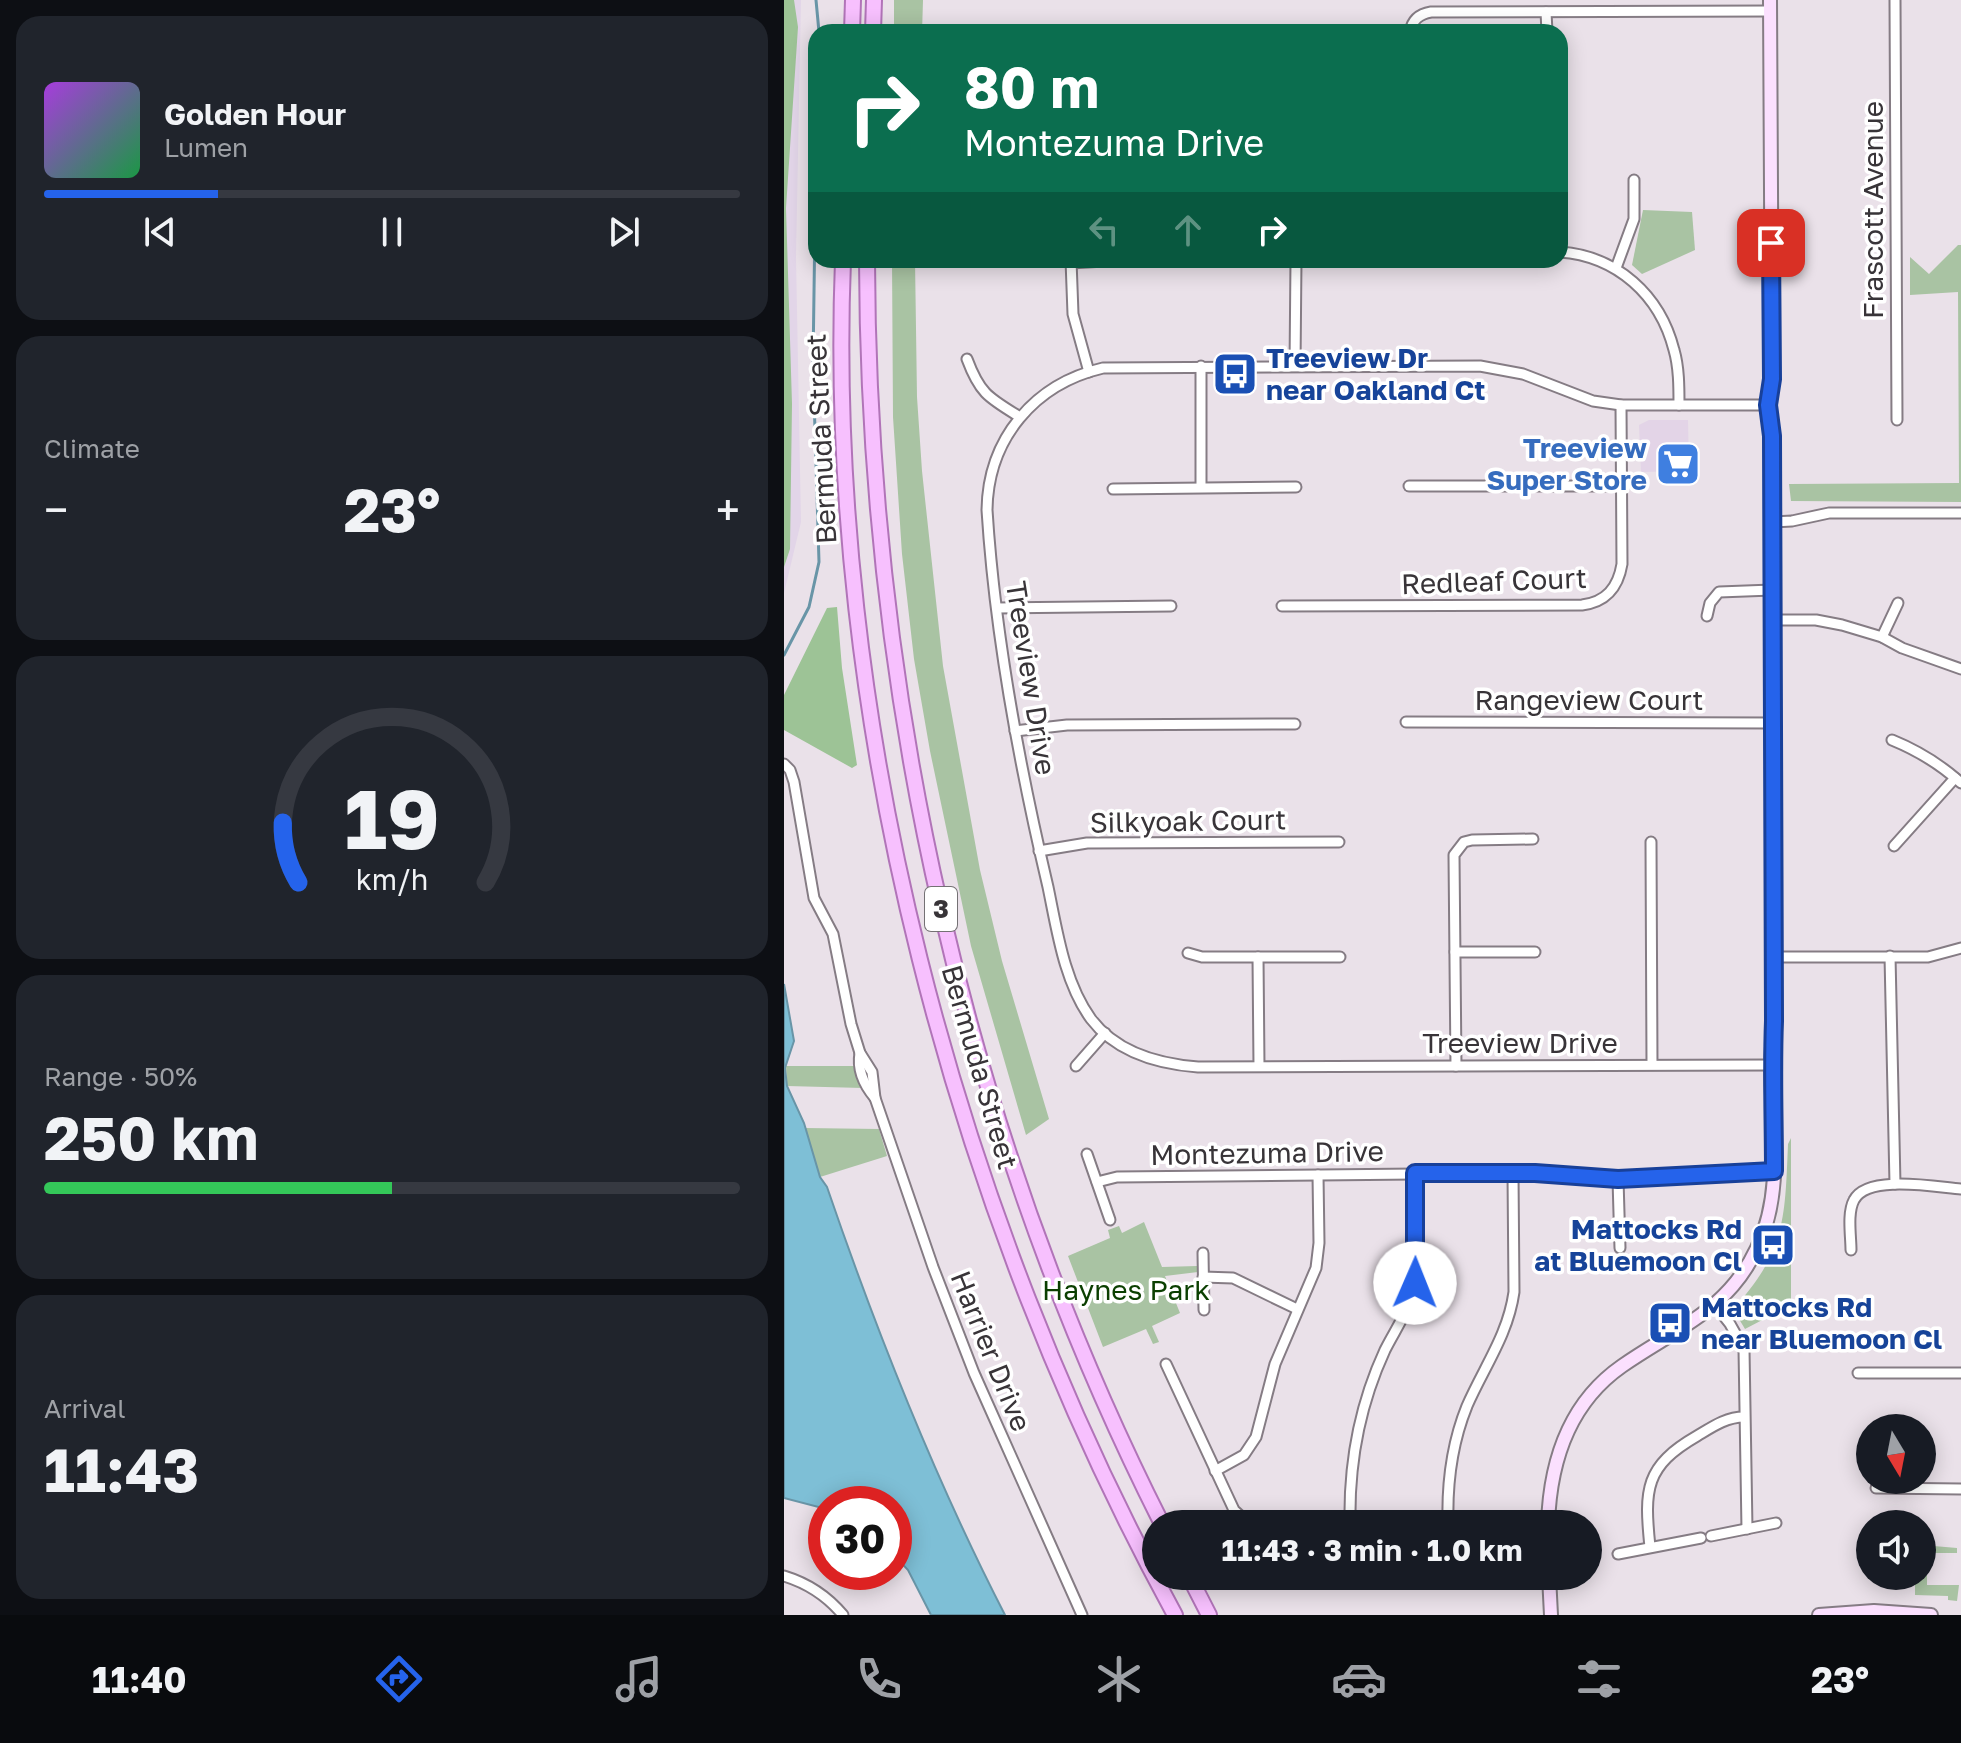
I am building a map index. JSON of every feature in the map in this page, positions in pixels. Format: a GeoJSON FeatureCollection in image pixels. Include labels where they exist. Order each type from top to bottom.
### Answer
{"type":"FeatureCollection","features":[{"type":"Feature","properties":{"kind":"main road"},"geometry":{"type":"LineString","coordinates":[[852,24],[853,0]]}},
{"type":"Feature","properties":{"kind":"main road"},"geometry":{"type":"LineString","coordinates":[[873,24],[874,0]]}},
{"type":"Feature","properties":{"kind":"main road","name":"Bermuda Street"},"geometry":{"type":"LineString","coordinates":[[843,268],[840,348],[856,598],[880,765],[917,942],[965,1116],[1015,1262],[1090,1445],[1175,1615]]}},
{"type":"Feature","properties":{"kind":"main road","name":"Bermuda Street"},"geometry":{"type":"LineString","coordinates":[[867,268],[873,440],[890,624],[914,783],[942,914],[975,1044],[1027,1204],[1088,1363],[1156,1510]]}},
{"type":"Feature","properties":{"kind":"main road"},"geometry":{"type":"LineString","coordinates":[[1196,1590],[1209,1615]]}},
{"type":"Feature","properties":{"kind":"street","name":"Frascott Avenue"},"geometry":{"type":"LineString","coordinates":[[1895,0],[1897,420]]}},
{"type":"Feature","properties":{"kind":"street"},"geometry":{"type":"LineString","coordinates":[[1413,24],[1425,13],[1770,6],[1771,1065],[1775,1104],[1771,1209],[1760,1241],[1738,1281],[1715,1305],[1688,1326],[1606,1378],[1582,1407],[1564,1437],[1553,1470],[1549,1510]]}},
{"type":"Feature","properties":{"kind":"street"},"geometry":{"type":"LineString","coordinates":[[1546,12],[1547,24]]}},
{"type":"Feature","properties":{"kind":"street"},"geometry":{"type":"LineString","coordinates":[[1616,268],[1634,219],[1634,180]]}},
{"type":"Feature","properties":{"kind":"street"},"geometry":{"type":"LineString","coordinates":[[1568,253],[1584,255],[1616,268],[1648,296],[1669,332],[1675,352],[1679,405]]}},
{"type":"Feature","properties":{"kind":"street"},"geometry":{"type":"LineString","coordinates":[[1071,268],[1073,314],[1089,372]]}},
{"type":"Feature","properties":{"kind":"street"},"geometry":{"type":"LineString","coordinates":[[1295,366],[1296,268]]}},
{"type":"Feature","properties":{"kind":"street"},"geometry":{"type":"LineString","coordinates":[[967,359],[981,389],[1020,417]]}},
{"type":"Feature","properties":{"kind":"street","name":"Treeview Drive"},"geometry":{"type":"LineString","coordinates":[[1768,405],[1621,405],[1593,401],[1523,374],[1480,366],[1119,366],[1089,372],[1054,387],[1020,417],[1002,444],[989,486],[988,526],[1015,731],[1039,851],[1073,985],[1082,1006],[1105,1033],[1137,1054],[1172,1065],[1771,1065]]}},
{"type":"Feature","properties":{"kind":"street"},"geometry":{"type":"LineString","coordinates":[[1201,366],[1201,487]]}},
{"type":"Feature","properties":{"kind":"street","name":"Redleaf Court"},"geometry":{"type":"LineString","coordinates":[[1282,606],[1589,604],[1613,590],[1620,575],[1621,405]]}},
{"type":"Feature","properties":{"kind":"street"},"geometry":{"type":"LineString","coordinates":[[1409,486],[1622,486]]}},
{"type":"Feature","properties":{"kind":"street"},"geometry":{"type":"LineString","coordinates":[[1113,489],[1296,487]]}},
{"type":"Feature","properties":{"kind":"street"},"geometry":{"type":"LineString","coordinates":[[1772,522],[1829,513],[1961,513]]}},
{"type":"Feature","properties":{"kind":"street"},"geometry":{"type":"LineString","coordinates":[[1707,616],[1710,603],[1719,592],[1772,590]]}},
{"type":"Feature","properties":{"kind":"street"},"geometry":{"type":"LineString","coordinates":[[1882,637],[1898,603]]}},
{"type":"Feature","properties":{"kind":"street"},"geometry":{"type":"LineString","coordinates":[[997,608],[1171,606]]}},
{"type":"Feature","properties":{"kind":"street"},"geometry":{"type":"LineString","coordinates":[[1772,620],[1833,622],[1882,637],[1902,648],[1961,669]]}},
{"type":"Feature","properties":{"kind":"street","name":"Rangeview Court"},"geometry":{"type":"LineString","coordinates":[[1406,722],[1772,723]]}},
{"type":"Feature","properties":{"kind":"street"},"geometry":{"type":"LineString","coordinates":[[1015,731],[1083,725],[1295,724]]}},
{"type":"Feature","properties":{"kind":"street"},"geometry":{"type":"LineString","coordinates":[[1892,740],[1928,757],[1958,780],[1894,846]]}},
{"type":"Feature","properties":{"kind":"street","name":"Harrier Drive"},"geometry":{"type":"LineString","coordinates":[[784,764],[790,770],[797,792],[814,898],[833,934],[860,1053],[862,1075],[875,1098],[933,1267],[974,1373],[1082,1615]]}},
{"type":"Feature","properties":{"kind":"street"},"geometry":{"type":"LineString","coordinates":[[1456,1066],[1456,851],[1464,842],[1472,840],[1533,839]]}},
{"type":"Feature","properties":{"kind":"street","name":"Silkyoak Court"},"geometry":{"type":"LineString","coordinates":[[1039,851],[1087,843],[1339,842]]}},
{"type":"Feature","properties":{"kind":"street"},"geometry":{"type":"LineString","coordinates":[[1651,842],[1652,1064]]}},
{"type":"Feature","properties":{"kind":"street"},"geometry":{"type":"LineString","coordinates":[[1773,957],[1928,957],[1961,948]]}},
{"type":"Feature","properties":{"kind":"street"},"geometry":{"type":"LineString","coordinates":[[1455,952],[1535,952]]}},
{"type":"Feature","properties":{"kind":"street"},"geometry":{"type":"LineString","coordinates":[[1188,953],[1202,957],[1340,957]]}},
{"type":"Feature","properties":{"kind":"street"},"geometry":{"type":"LineString","coordinates":[[1890,956],[1895,1184]]}},
{"type":"Feature","properties":{"kind":"street"},"geometry":{"type":"LineString","coordinates":[[1258,957],[1259,1066]]}},
{"type":"Feature","properties":{"kind":"street"},"geometry":{"type":"LineString","coordinates":[[1076,1066],[1105,1033]]}},
{"type":"Feature","properties":{"kind":"street"},"geometry":{"type":"LineString","coordinates":[[1087,1154],[1110,1220]]}},
{"type":"Feature","properties":{"kind":"street","name":"Montezuma Drive"},"geometry":{"type":"LineString","coordinates":[[1097,1182],[1117,1177],[1415,1173],[1513,1173],[1618,1179],[1774,1171]]}},
{"type":"Feature","properties":{"kind":"street"},"geometry":{"type":"LineString","coordinates":[[1350,1510],[1351,1470],[1364,1407],[1385,1350],[1407,1310],[1415,1283],[1415,1173]]}},
{"type":"Feature","properties":{"kind":"street"},"geometry":{"type":"LineString","coordinates":[[1449,1510],[1452,1458],[1461,1423],[1502,1338],[1512,1308],[1513,1173]]}},
{"type":"Feature","properties":{"kind":"street"},"geometry":{"type":"LineString","coordinates":[[1215,1471],[1238,1459],[1252,1445],[1275,1364],[1311,1281],[1318,1257],[1318,1175]]}},
{"type":"Feature","properties":{"kind":"street"},"geometry":{"type":"LineString","coordinates":[[1618,1179],[1620,1248]]}},
{"type":"Feature","properties":{"kind":"street"},"geometry":{"type":"LineString","coordinates":[[1851,1250],[1854,1200],[1870,1185],[1961,1189]]}},
{"type":"Feature","properties":{"kind":"street"},"geometry":{"type":"LineString","coordinates":[[1203,1253],[1204,1310]]}},
{"type":"Feature","properties":{"kind":"street"},"geometry":{"type":"LineString","coordinates":[[1203,1277],[1233,1278],[1297,1309]]}},
{"type":"Feature","properties":{"kind":"street"},"geometry":{"type":"LineString","coordinates":[[1715,1305],[1744,1349],[1747,1529]]}},
{"type":"Feature","properties":{"kind":"street"},"geometry":{"type":"LineString","coordinates":[[1166,1364],[1234,1510]]}},
{"type":"Feature","properties":{"kind":"street"},"geometry":{"type":"LineString","coordinates":[[1858,1373],[1961,1373]]}},
{"type":"Feature","properties":{"kind":"street"},"geometry":{"type":"LineString","coordinates":[[1650,1547],[1648,1489],[1661,1462],[1672,1451],[1722,1421],[1744,1417]]}},
{"type":"Feature","properties":{"kind":"street"},"geometry":{"type":"LineString","coordinates":[[1936,1489],[1961,1489]]}},
{"type":"Feature","properties":{"kind":"street"},"geometry":{"type":"LineString","coordinates":[[1618,1554],[1776,1523]]}},
{"type":"Feature","properties":{"kind":"street"},"geometry":{"type":"LineString","coordinates":[[784,1576],[830,1600],[843,1615]]}},
{"type":"Feature","properties":{"kind":"street"},"geometry":{"type":"LineString","coordinates":[[1550,1590],[1551,1615]]}},
{"type":"Feature","properties":{"kind":"street"},"geometry":{"type":"LineString","coordinates":[[1819,1615],[1864,1611],[1931,1615]]}},
{"type":"Feature","properties":{"kind":"shaded area"},"geometry":{"type":"Polygon","coordinates":[[[784,0],[801,0],[796,257],[801,522],[784,593],[784,0]]]}},
{"type":"Feature","properties":{"kind":"shaded area"},"geometry":{"type":"Polygon","coordinates":[[[1649,420],[1688,420],[1689,471],[1641,472],[1639,425],[1649,420]]]}},
{"type":"Feature","properties":{"kind":"green space"},"geometry":{"type":"Polygon","coordinates":[[[784,0],[794,0],[798,27],[786,208],[792,404],[790,549],[784,567],[784,0]]]}},
{"type":"Feature","properties":{"kind":"green space"},"geometry":{"type":"Polygon","coordinates":[[[894,0],[923,0],[922,24],[894,24],[894,0]]]}},
{"type":"Feature","properties":{"kind":"green space"},"geometry":{"type":"Polygon","coordinates":[[[1643,210],[1692,212],[1695,250],[1642,274],[1632,265],[1643,210]]]}},
{"type":"Feature","properties":{"kind":"green space"},"geometry":{"type":"Polygon","coordinates":[[[1961,245],[1961,502],[1791,501],[1789,484],[1959,483],[1958,292],[1910,295],[1910,257],[1929,274],[1961,245]]]}},
{"type":"Feature","properties":{"kind":"green space"},"geometry":{"type":"Polygon","coordinates":[[[892,268],[915,268],[917,397],[922,471],[943,666],[980,870],[1002,961],[1049,1119],[1026,1135],[971,946],[930,751],[914,659],[902,554],[893,417],[892,268]]]}},
{"type":"Feature","properties":{"kind":"green space"},"geometry":{"type":"Polygon","coordinates":[[[837,607],[842,668],[857,765],[852,768],[784,730],[784,695],[827,608],[837,607]]]}},
{"type":"Feature","properties":{"kind":"green space"},"geometry":{"type":"Polygon","coordinates":[[[786,1066],[856,1066],[863,1088],[787,1086],[786,1066]]]}},
{"type":"Feature","properties":{"kind":"green space"},"geometry":{"type":"Polygon","coordinates":[[[805,1128],[879,1129],[887,1156],[820,1177],[805,1128]]]}},
{"type":"Feature","properties":{"kind":"green space"},"geometry":{"type":"Polygon","coordinates":[[[1791,1138],[1791,1305],[1745,1329],[1733,1309],[1764,1269],[1773,1251],[1783,1213],[1791,1138]]]}},
{"type":"Feature","properties":{"kind":"green space","name":"Haynes Park"},"geometry":{"type":"Polygon","coordinates":[[[1144,1222],[1162,1267],[1197,1266],[1198,1272],[1165,1276],[1180,1313],[1152,1326],[1159,1342],[1153,1344],[1146,1329],[1103,1347],[1068,1256],[1110,1238],[1108,1230],[1119,1226],[1122,1233],[1144,1222]]]}},
{"type":"Feature","properties":{"kind":"green space"},"geometry":{"type":"Polygon","coordinates":[[[1936,1546],[1957,1548],[1957,1553],[1936,1553],[1936,1546]]]}},
{"type":"Feature","properties":{"kind":"green space"},"geometry":{"type":"Polygon","coordinates":[[[1936,1585],[1959,1585],[1957,1601],[1948,1600],[1948,1596],[1915,1595],[1915,1590],[1936,1590],[1936,1585]]]}},
{"type":"Feature","properties":{"kind":"water"},"geometry":{"type":"Polygon","coordinates":[[[784,984],[794,1041],[785,1068],[787,1086],[804,1123],[820,1177],[827,1187],[908,1404],[954,1510],[1005,1615],[931,1615],[912,1578],[912,1486],[808,1486],[808,1504],[784,1498],[784,984]]]}},
{"type":"Feature","properties":{"kind":"waterway"},"geometry":{"type":"LineString","coordinates":[[816,0],[818,24]]}},
{"type":"Feature","properties":{"kind":"waterway"},"geometry":{"type":"LineString","coordinates":[[784,655],[809,607],[819,562],[813,364],[814,268]]}},
{"type":"Feature","properties":{"kind":"place","name":"Treeview Dr near Oakland Ct"},"geometry":{"type":"Point","coordinates":[1235,374]}},
{"type":"Feature","properties":{"kind":"place","name":"Treeview Super Store"},"geometry":{"type":"Point","coordinates":[1678,464]}},
{"type":"Feature","properties":{"kind":"place","name":"Mattocks Rd at Bluemoon Cl"},"geometry":{"type":"Point","coordinates":[1773,1245]}},
{"type":"Feature","properties":{"kind":"place","name":"Mattocks Rd near Bluemoon Cl"},"geometry":{"type":"Point","coordinates":[1670,1323]}},
{"type":"Feature","properties":{"kind":"route"},"geometry":{"type":"LineString","coordinates":[[1415,1283],[1415,1173],[1535,1173],[1618,1179],[1774,1171],[1775,1104],[1771,1076],[1774,1021],[1772,436],[1768,413],[1772,379],[1771,243]]}}]}
